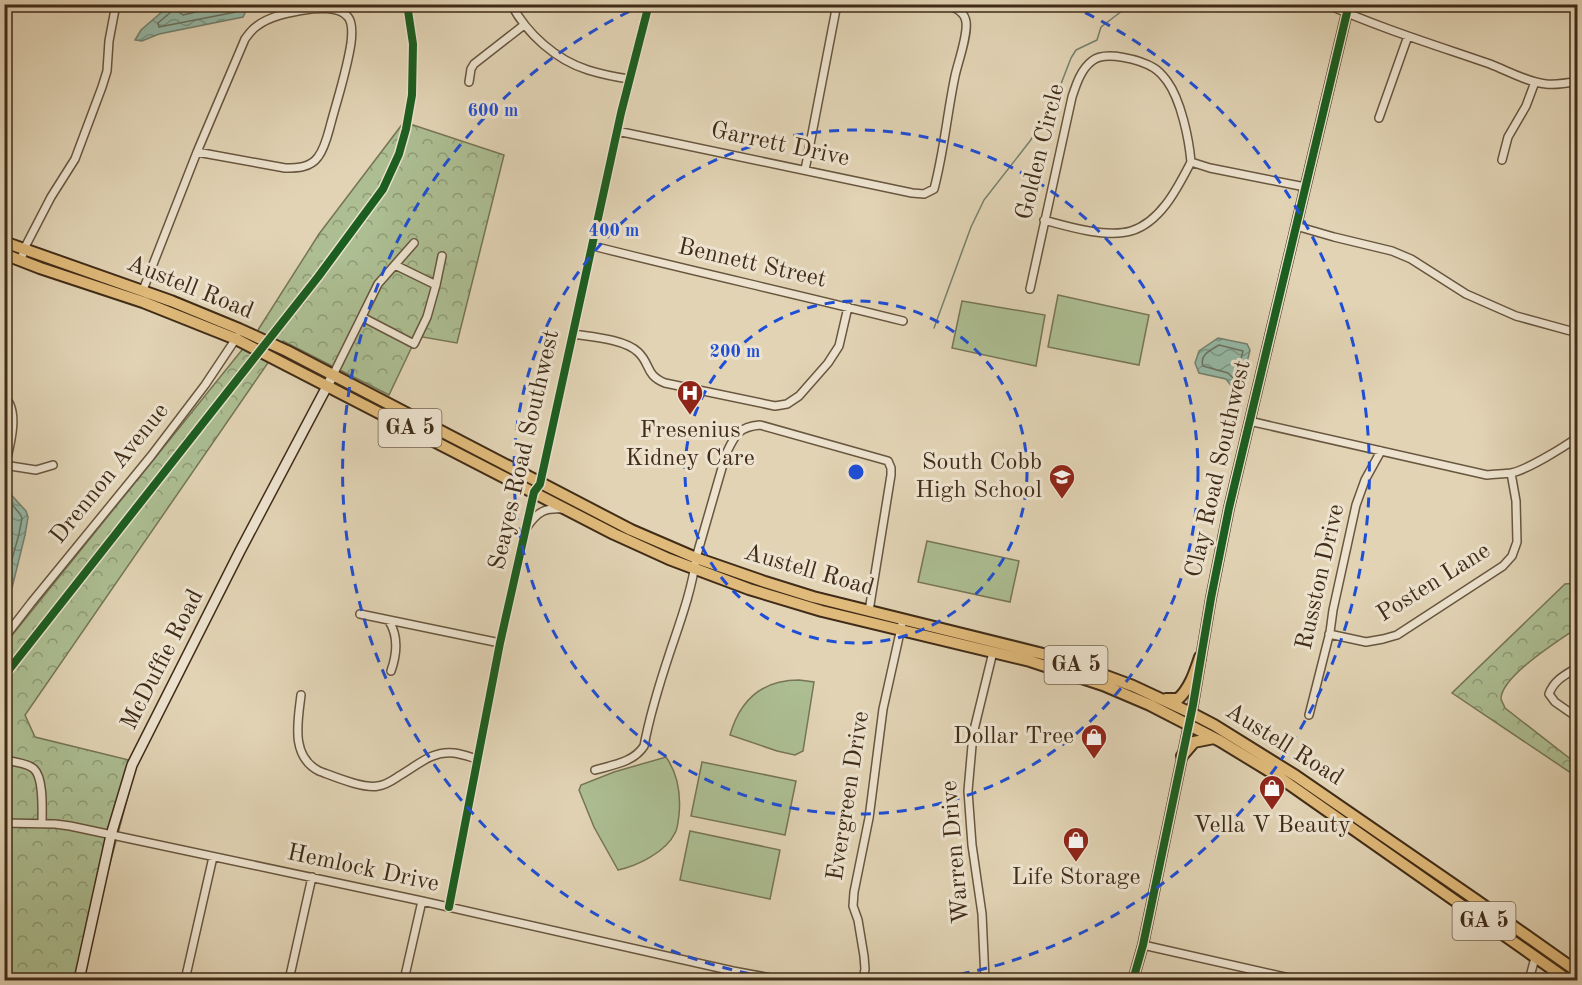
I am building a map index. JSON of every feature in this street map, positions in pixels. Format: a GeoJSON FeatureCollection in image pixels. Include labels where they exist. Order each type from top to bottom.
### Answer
{"type":"FeatureCollection","features":[{"type":"Feature","properties":{"kind":"main road","name":"Austell Road"},"geometry":{"type":"LineString","coordinates":[[4,242],[143,290],[241,336],[327,387],[537,488],[631,530],[695,564],[784,600],[1055,657],[1162,699],[1215,738],[1279,777],[1568,981]]}},
{"type":"Feature","properties":{"kind":"main road","name":"Austell Road"},"geometry":{"type":"LineString","coordinates":[[4,254],[287,351],[537,488],[568,510],[638,546],[695,564],[869,611],[902,625],[1103,685],[1150,705],[1214,725],[1296,776],[1578,972]]}},
{"type":"Feature","properties":{"kind":"main road"},"geometry":{"type":"LineString","coordinates":[[1162,699],[1178,699],[1184,693],[1200,657]]}},
{"type":"Feature","properties":{"kind":"main road"},"geometry":{"type":"LineString","coordinates":[[1182,756],[1194,742],[1215,738]]}},
{"type":"Feature","properties":{"kind":"street"},"geometry":{"type":"LineString","coordinates":[[21,261],[24,249],[51,197],[75,159],[102,87],[107,71],[109,40],[116,4]]}},
{"type":"Feature","properties":{"kind":"street"},"geometry":{"type":"LineString","coordinates":[[512,4],[524,25],[551,50],[570,63],[604,75],[629,80]]}},
{"type":"Feature","properties":{"kind":"street","name":"Seayes Road Southwest"},"geometry":{"type":"LineString","coordinates":[[449,907],[500,643],[573,334],[617,131],[649,4]]}},
{"type":"Feature","properties":{"kind":"street"},"geometry":{"type":"LineString","coordinates":[[805,170],[837,4]]}},
{"type":"Feature","properties":{"kind":"street","name":"Garrett Drive"},"geometry":{"type":"LineString","coordinates":[[617,131],[924,194],[934,189],[966,28],[965,17],[947,4]]}},
{"type":"Feature","properties":{"kind":"street"},"geometry":{"type":"LineString","coordinates":[[1326,4],[1347,9],[1408,36],[1491,64],[1535,82],[1546,84],[1578,81]]}},
{"type":"Feature","properties":{"kind":"street"},"geometry":{"type":"LineString","coordinates":[[143,290],[197,152],[245,39],[255,26],[286,13],[311,9],[335,9],[350,19],[351,43],[326,141],[318,158],[298,168],[267,165],[197,152]]}},
{"type":"Feature","properties":{"kind":"street","name":"Clay Road Southwest"},"geometry":{"type":"LineString","coordinates":[[1133,981],[1143,945],[1190,719],[1229,508],[1347,9]]}},
{"type":"Feature","properties":{"kind":"street"},"geometry":{"type":"LineString","coordinates":[[469,82],[468,76],[474,64],[524,25]]}},
{"type":"Feature","properties":{"kind":"street"},"geometry":{"type":"LineString","coordinates":[[1378,118],[1408,36]]}},
{"type":"Feature","properties":{"kind":"street","name":"Golden Circle"},"geometry":{"type":"LineString","coordinates":[[1030,290],[1072,97],[1083,71],[1096,58],[1103,56],[1125,58],[1146,64],[1158,71],[1167,81],[1179,107],[1187,134],[1191,162]]}},
{"type":"Feature","properties":{"kind":"street"},"geometry":{"type":"LineString","coordinates":[[1502,160],[1508,137],[1526,106],[1535,82]]}},
{"type":"Feature","properties":{"kind":"street"},"geometry":{"type":"LineString","coordinates":[[1044,220],[1097,232],[1132,231],[1147,222],[1169,201],[1191,162],[1305,188]]}},
{"type":"Feature","properties":{"kind":"street"},"geometry":{"type":"LineString","coordinates":[[1296,226],[1392,251],[1411,259],[1466,294],[1516,316],[1578,333]]}},
{"type":"Feature","properties":{"kind":"street"},"geometry":{"type":"LineString","coordinates":[[333,375],[378,284],[414,243]]}},
{"type":"Feature","properties":{"kind":"street","name":"Bennett Street"},"geometry":{"type":"LineString","coordinates":[[593,246],[903,321]]}},
{"type":"Feature","properties":{"kind":"street"},"geometry":{"type":"LineString","coordinates":[[362,317],[414,344],[427,317],[442,256]]}},
{"type":"Feature","properties":{"kind":"street"},"geometry":{"type":"LineString","coordinates":[[395,265],[436,285]]}},
{"type":"Feature","properties":{"kind":"street"},"geometry":{"type":"LineString","coordinates":[[573,334],[632,347],[654,377],[665,383],[775,406],[787,404],[799,396],[828,363],[839,346],[848,307]]}},
{"type":"Feature","properties":{"kind":"street","name":"Drennon Avenue"},"geometry":{"type":"LineString","coordinates":[[4,638],[151,456],[241,336]]}},
{"type":"Feature","properties":{"kind":"street","name":"McDuffie Road"},"geometry":{"type":"LineString","coordinates":[[79,981],[111,835],[132,765],[240,551],[333,375]]}},
{"type":"Feature","properties":{"kind":"street"},"geometry":{"type":"LineString","coordinates":[[4,397],[9,400],[13,424],[5,466],[36,470],[53,465]]}},
{"type":"Feature","properties":{"kind":"street"},"geometry":{"type":"LineString","coordinates":[[1249,421],[1487,475],[1519,471],[1578,437]]}},
{"type":"Feature","properties":{"kind":"street"},"geometry":{"type":"LineString","coordinates":[[596,770],[627,761],[639,753],[644,746],[726,454],[733,439],[740,431],[749,426],[760,425],[888,461],[891,475],[869,611]]}},
{"type":"Feature","properties":{"kind":"street","name":"Russton Drive"},"geometry":{"type":"LineString","coordinates":[[1309,715],[1329,634],[1356,505],[1365,480],[1381,451]]}},
{"type":"Feature","properties":{"kind":"street","name":"Posten Lane"},"geometry":{"type":"LineString","coordinates":[[1329,634],[1366,642],[1397,635],[1503,566],[1512,555],[1517,542],[1516,501],[1511,473]]}},
{"type":"Feature","properties":{"kind":"street","name":"Seayes Road Southwest"},"geometry":{"type":"LineString","coordinates":[[526,529],[532,519],[541,512],[554,509],[568,510]]}},
{"type":"Feature","properties":{"kind":"street"},"geometry":{"type":"LineString","coordinates":[[360,614],[500,643]]}},
{"type":"Feature","properties":{"kind":"street"},"geometry":{"type":"LineString","coordinates":[[389,621],[394,628],[397,644],[396,658],[391,671]]}},
{"type":"Feature","properties":{"kind":"street","name":"Evergreen Drive"},"geometry":{"type":"LineString","coordinates":[[863,981],[864,956],[853,906],[854,892],[867,827],[883,709],[902,625]]}},
{"type":"Feature","properties":{"kind":"street","name":"Warren Drive"},"geometry":{"type":"LineString","coordinates":[[985,981],[982,914],[972,845],[968,791],[973,734],[993,652]]}},
{"type":"Feature","properties":{"kind":"street"},"geometry":{"type":"LineString","coordinates":[[1578,667],[1563,675],[1551,687],[1549,694],[1555,702],[1578,718]]}},
{"type":"Feature","properties":{"kind":"street"},"geometry":{"type":"LineString","coordinates":[[301,695],[297,733],[299,745],[304,758],[312,768],[319,771],[368,786],[378,786],[437,754],[454,753],[477,759]]}},
{"type":"Feature","properties":{"kind":"street"},"geometry":{"type":"LineString","coordinates":[[11,761],[28,766],[38,774],[41,787],[42,824]]}},
{"type":"Feature","properties":{"kind":"street","name":"Hemlock Drive"},"geometry":{"type":"LineString","coordinates":[[4,823],[55,824],[111,835],[782,981]]}},
{"type":"Feature","properties":{"kind":"street"},"geometry":{"type":"LineString","coordinates":[[185,981],[213,857]]}},
{"type":"Feature","properties":{"kind":"street"},"geometry":{"type":"LineString","coordinates":[[288,981],[312,877]]}},
{"type":"Feature","properties":{"kind":"street"},"geometry":{"type":"LineString","coordinates":[[404,981],[422,901]]}},
{"type":"Feature","properties":{"kind":"street"},"geometry":{"type":"LineString","coordinates":[[1143,945],[1298,981]]}},
{"type":"Feature","properties":{"kind":"street"},"geometry":{"type":"LineString","coordinates":[[1529,981],[1535,958]]}},
{"type":"Feature","properties":{"kind":"green space"},"geometry":{"type":"Polygon","coordinates":[[[404,122],[504,155],[457,343],[417,336],[389,395],[283,341],[25,715],[35,737],[137,762],[79,980],[5,980],[5,644],[258,330],[319,234],[404,122]]]}},
{"type":"Feature","properties":{"kind":"green space"},"geometry":{"type":"Polygon","coordinates":[[[1058,295],[1149,315],[1139,365],[1048,347],[1058,295]]]}},
{"type":"Feature","properties":{"kind":"green space"},"geometry":{"type":"Polygon","coordinates":[[[962,301],[1045,315],[1036,366],[952,348],[962,301]]]}},
{"type":"Feature","properties":{"kind":"green space"},"geometry":{"type":"Polygon","coordinates":[[[927,541],[1019,561],[1010,602],[918,582],[927,541]]]}},
{"type":"Feature","properties":{"kind":"green space"},"geometry":{"type":"Polygon","coordinates":[[[1577,583],[1577,628],[1533,659],[1510,680],[1501,699],[1505,708],[1577,764],[1577,777],[1452,693],[1565,584],[1577,583]]]}},
{"type":"Feature","properties":{"kind":"green space"},"geometry":{"type":"Polygon","coordinates":[[[799,680],[814,682],[803,751],[795,755],[730,735],[740,712],[754,694],[774,684],[799,680]]]}},
{"type":"Feature","properties":{"kind":"green space"},"geometry":{"type":"Polygon","coordinates":[[[666,757],[676,777],[680,799],[676,831],[671,840],[658,852],[642,862],[618,870],[594,827],[579,790],[581,785],[614,772],[666,757]]]}},
{"type":"Feature","properties":{"kind":"green space"},"geometry":{"type":"Polygon","coordinates":[[[702,762],[796,781],[785,835],[691,816],[702,762]]]}},
{"type":"Feature","properties":{"kind":"green space"},"geometry":{"type":"Polygon","coordinates":[[[690,831],[780,850],[770,899],[680,880],[690,831]]]}},
{"type":"Feature","properties":{"kind":"water"},"geometry":{"type":"Polygon","coordinates":[[[170,5],[243,5],[246,11],[243,17],[159,34],[142,41],[135,40],[141,30],[170,5]]]}},
{"type":"Feature","properties":{"kind":"water"},"geometry":{"type":"Polygon","coordinates":[[[1218,338],[1247,344],[1250,350],[1240,392],[1236,392],[1226,379],[1199,373],[1195,363],[1199,351],[1218,338]]]}},
{"type":"Feature","properties":{"kind":"water"},"geometry":{"type":"Polygon","coordinates":[[[4,487],[26,511],[28,517],[12,588],[5,597],[4,487]]]}},
{"type":"Feature","properties":{"kind":"waterway"},"geometry":{"type":"LineString","coordinates":[[934,328],[971,227],[984,200],[1039,127],[1076,50],[1097,40],[1101,27],[1131,4]]}},
{"type":"Feature","properties":{"kind":"cycle path"},"geometry":{"type":"LineString","coordinates":[[4,676],[318,277],[383,189],[399,154],[412,95],[413,44],[407,4]]}},
{"type":"Feature","properties":{"kind":"cycle path"},"geometry":{"type":"LineString","coordinates":[[449,907],[500,643],[534,492],[540,484],[621,113],[649,4]]}},
{"type":"Feature","properties":{"kind":"cycle path"},"geometry":{"type":"LineString","coordinates":[[1133,980],[1143,945],[1193,705],[1229,508],[1349,4]]}},
{"type":"Feature","properties":{"kind":"place","name":"Fresenius Kidney Care"},"geometry":{"type":"Point","coordinates":[690,416]}},
{"type":"Feature","properties":{"kind":"place","name":"South Cobb High School"},"geometry":{"type":"Point","coordinates":[1062,500]}},
{"type":"Feature","properties":{"kind":"place","name":"Dollar Tree"},"geometry":{"type":"Point","coordinates":[1094,760]}},
{"type":"Feature","properties":{"kind":"place","name":"Vella V Beauty"},"geometry":{"type":"Point","coordinates":[1272,811]}},
{"type":"Feature","properties":{"kind":"place","name":"Life Storage"},"geometry":{"type":"Point","coordinates":[1076,863]}}]}
